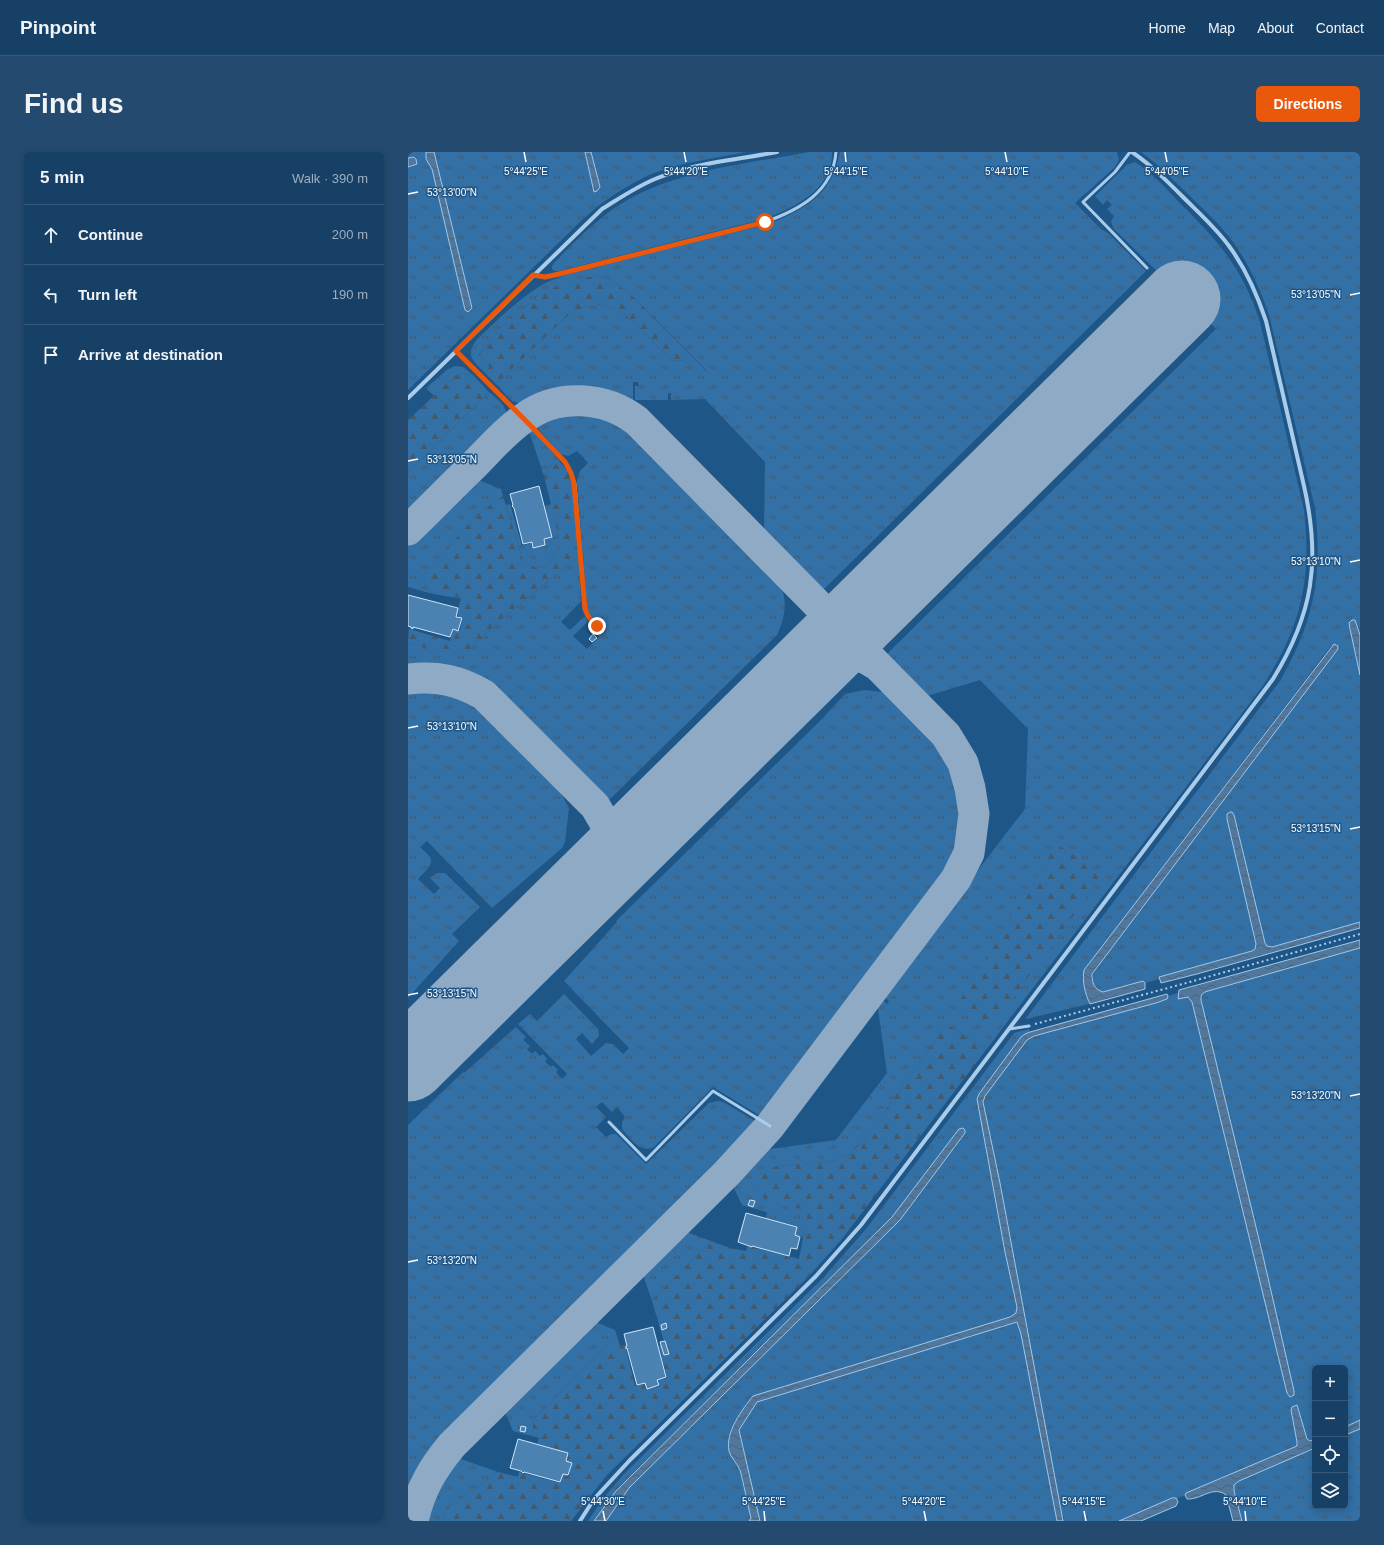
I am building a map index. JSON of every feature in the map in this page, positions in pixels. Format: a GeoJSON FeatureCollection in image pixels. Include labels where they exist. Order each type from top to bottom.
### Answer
{"type":"FeatureCollection","features":[{"type":"Feature","properties":{"kind":"street"},"geometry":{"type":"LineString","coordinates":[[408,398],[602,209],[633,190],[656,179],[688,169],[777,152]]}},
{"type":"Feature","properties":{"kind":"street"},"geometry":{"type":"LineString","coordinates":[[580,1521],[594,1499],[630,1460],[816,1276],[861,1225],[1273,680],[1288,656],[1308,599],[1312,573],[1312,534],[1310,509],[1266,320],[1260,301],[1240,262],[1215,228],[1160,174],[1131,152]]}},
{"type":"Feature","properties":{"kind":"lane"},"geometry":{"type":"LineString","coordinates":[[533,275],[545,277],[559,274],[765,222],[782,216],[797,209],[820,190],[833,171],[836,152]]}},
{"type":"Feature","properties":{"kind":"lane"},"geometry":{"type":"LineString","coordinates":[[1131,152],[1115,172],[1083,202],[1147,268]]}},
{"type":"Feature","properties":{"kind":"lane"},"geometry":{"type":"LineString","coordinates":[[456,351],[565,462],[571,473],[574,484],[585,609],[588,616],[597,626]]}},
{"type":"Feature","properties":{"kind":"lane"},"geometry":{"type":"LineString","coordinates":[[1009,1029],[1029,1026]]}},
{"type":"Feature","properties":{"kind":"lane"},"geometry":{"type":"LineString","coordinates":[[609,1122],[646,1160],[713,1091],[770,1126]]}},
{"type":"Feature","properties":{"kind":"path"},"geometry":{"type":"LineString","coordinates":[[1029,1026],[1360,934]]}},
{"type":"Feature","properties":{"kind":"green space"},"geometry":{"type":"Polygon","coordinates":[[[408,152],[426,152],[426,159],[432,169],[465,310],[468,312],[472,308],[434,152],[585,152],[594,192],[600,187],[591,152],[746,152],[665,169],[635,182],[599,205],[408,390],[408,167],[413,166],[414,157],[408,158],[408,152]]]}},
{"type":"Feature","properties":{"kind":"green space"},"geometry":{"type":"Polygon","coordinates":[[[809,152],[832,152],[831,165],[826,177],[819,187],[799,203],[787,209],[764,219],[559,271],[552,269],[554,263],[598,220],[627,200],[651,188],[703,172],[809,152]]]}},
{"type":"Feature","properties":{"kind":"green space"},"geometry":{"type":"Polygon","coordinates":[[[840,152],[1117,152],[1119,160],[1115,167],[1075,203],[1146,271],[823,590],[816,587],[764,535],[765,462],[705,399],[671,400],[671,393],[668,393],[668,400],[635,400],[635,386],[639,386],[638,382],[633,382],[633,400],[626,400],[598,392],[580,391],[559,392],[519,403],[512,401],[496,384],[566,317],[584,307],[600,305],[613,308],[625,315],[672,359],[685,361],[693,365],[702,373],[707,371],[631,295],[609,278],[599,276],[591,277],[526,307],[479,354],[489,366],[485,373],[473,360],[471,350],[475,342],[508,310],[537,288],[558,278],[761,226],[788,216],[814,200],[826,187],[831,179],[840,152]]]}},
{"type":"Feature","properties":{"kind":"green space"},"geometry":{"type":"Polygon","coordinates":[[[1141,152],[1360,152],[1360,635],[1359,626],[1355,654],[1360,675],[1360,922],[1272,947],[1267,946],[1265,943],[1234,815],[1256,945],[1255,949],[1159,977],[1159,979],[1145,983],[1143,981],[1103,992],[1099,991],[1094,986],[1092,979],[1096,969],[1338,646],[1336,644],[1331,646],[1084,970],[1083,977],[1089,1004],[1026,1019],[1280,681],[1292,659],[1308,618],[1316,577],[1318,555],[1315,508],[1270,319],[1259,289],[1245,260],[1223,229],[1165,172],[1141,152]]]}},
{"type":"Feature","properties":{"kind":"green space"},"geometry":{"type":"Polygon","coordinates":[[[1135,162],[1162,184],[1216,241],[1227,255],[1245,285],[1260,322],[1304,510],[1306,535],[1305,581],[1295,624],[1275,665],[1262,687],[986,1050],[947,1024],[865,1139],[849,1155],[825,1162],[778,1166],[765,1200],[809,1209],[803,1237],[795,1235],[797,1226],[766,1218],[767,1212],[742,1205],[732,1184],[763,1150],[836,1140],[887,1073],[877,1002],[880,998],[887,1004],[889,1001],[882,995],[1025,809],[1028,729],[980,680],[924,697],[885,656],[1216,329],[1114,229],[1111,222],[1114,216],[1107,209],[1112,205],[1107,200],[1103,205],[1095,196],[1127,165],[1135,162]]]}},
{"type":"Feature","properties":{"kind":"green space"},"geometry":{"type":"Polygon","coordinates":[[[599,276],[609,278],[631,295],[707,372],[702,373],[693,365],[685,361],[672,359],[625,315],[613,308],[600,305],[584,307],[566,317],[496,384],[485,373],[489,366],[479,355],[518,314],[552,288],[571,280],[599,276]]]}},
{"type":"Feature","properties":{"kind":"green space"},"geometry":{"type":"Polygon","coordinates":[[[455,366],[463,367],[473,375],[456,375],[434,396],[426,388],[448,369],[455,366]]]}},
{"type":"Feature","properties":{"kind":"green space"},"geometry":{"type":"Polygon","coordinates":[[[456,375],[473,375],[489,392],[408,473],[408,420],[456,375]]]}},
{"type":"Feature","properties":{"kind":"green space"},"geometry":{"type":"Polygon","coordinates":[[[489,392],[504,407],[506,411],[505,419],[408,514],[408,473],[489,392]]]}},
{"type":"Feature","properties":{"kind":"green space"},"geometry":{"type":"Polygon","coordinates":[[[581,412],[606,416],[629,429],[776,577],[783,592],[785,606],[777,635],[606,803],[499,694],[476,678],[447,668],[408,668],[408,643],[445,652],[467,652],[500,620],[578,557],[581,601],[561,622],[570,630],[584,617],[588,621],[573,636],[587,649],[599,637],[595,632],[601,626],[590,614],[587,607],[577,481],[580,471],[588,463],[577,451],[568,456],[561,454],[534,424],[558,415],[581,412]]]}},
{"type":"Feature","properties":{"kind":"green space"},"geometry":{"type":"Polygon","coordinates":[[[529,427],[557,458],[544,476],[528,428],[529,427]]]}},
{"type":"Feature","properties":{"kind":"green space"},"geometry":{"type":"Polygon","coordinates":[[[557,458],[567,471],[572,486],[578,557],[500,620],[467,652],[452,653],[437,651],[408,643],[409,629],[450,641],[453,628],[460,630],[463,618],[456,616],[461,599],[429,593],[423,576],[478,514],[503,496],[523,561],[536,568],[548,565],[558,549],[558,532],[544,476],[557,458]]]}},
{"type":"Feature","properties":{"kind":"green space"},"geometry":{"type":"Polygon","coordinates":[[[476,479],[501,489],[503,496],[478,514],[423,576],[429,593],[408,587],[408,545],[476,479]]]}},
{"type":"Feature","properties":{"kind":"green space"},"geometry":{"type":"Polygon","coordinates":[[[510,504],[522,546],[531,543],[532,548],[545,545],[544,539],[553,537],[544,506],[552,504],[558,532],[558,549],[548,565],[536,568],[523,561],[506,505],[510,504]]]}},
{"type":"Feature","properties":{"kind":"green space"},"geometry":{"type":"Polygon","coordinates":[[[426,688],[442,689],[466,697],[485,710],[555,783],[569,808],[565,842],[562,848],[492,908],[427,841],[420,847],[430,857],[431,863],[428,869],[418,879],[434,894],[440,888],[430,878],[437,873],[445,873],[480,907],[452,934],[459,941],[408,998],[408,690],[426,688]]]}},
{"type":"Feature","properties":{"kind":"green space"},"geometry":{"type":"Polygon","coordinates":[[[864,690],[883,692],[894,697],[946,754],[955,772],[961,794],[959,841],[951,861],[931,894],[851,1002],[762,1117],[713,1087],[654,1147],[649,1149],[640,1147],[622,1129],[622,1122],[625,1117],[617,1107],[612,1112],[602,1102],[596,1107],[606,1117],[596,1127],[606,1137],[611,1134],[616,1134],[646,1164],[709,1103],[718,1101],[723,1102],[752,1119],[757,1124],[716,1170],[441,1441],[421,1471],[408,1500],[408,1125],[463,1072],[464,1073],[516,1027],[526,1037],[523,1040],[530,1046],[527,1049],[532,1054],[535,1051],[540,1056],[543,1054],[547,1059],[545,1062],[551,1067],[553,1065],[558,1070],[556,1072],[562,1079],[567,1074],[518,1024],[530,1014],[537,1021],[564,994],[598,1029],[599,1036],[592,1044],[582,1033],[576,1039],[591,1056],[606,1043],[613,1044],[623,1054],[629,1048],[564,981],[617,922],[616,921],[820,721],[845,694],[864,690]]]}},
{"type":"Feature","properties":{"kind":"green space"},"geometry":{"type":"Polygon","coordinates":[[[1057,844],[1103,874],[989,1030],[957,1005],[1057,844]]]}},
{"type":"Feature","properties":{"kind":"green space"},"geometry":{"type":"Polygon","coordinates":[[[1360,948],[1360,1420],[1348,1426],[1348,1365],[1312,1365],[1312,1440],[1310,1441],[1307,1439],[1297,1405],[1291,1410],[1297,1442],[1297,1446],[1294,1448],[1186,1493],[1177,1499],[1172,1498],[1119,1521],[1063,1521],[1000,1185],[986,1125],[984,1103],[985,1096],[1026,1040],[1034,1036],[1156,1003],[1167,999],[1168,996],[1178,993],[1178,999],[1188,997],[1192,1002],[1287,1393],[1263,1256],[1201,1000],[1202,994],[1208,991],[1360,948]]]}},
{"type":"Feature","properties":{"kind":"green space"},"geometry":{"type":"Polygon","coordinates":[[[947,1024],[986,1050],[842,1239],[809,1276],[607,1475],[571,1521],[441,1521],[447,1509],[498,1472],[518,1477],[519,1472],[560,1483],[563,1474],[569,1476],[572,1463],[567,1461],[569,1453],[537,1444],[539,1438],[532,1436],[534,1419],[617,1336],[620,1346],[625,1345],[635,1386],[645,1384],[647,1389],[660,1386],[658,1380],[667,1378],[659,1346],[665,1345],[652,1301],[711,1241],[730,1248],[746,1251],[748,1246],[799,1259],[808,1210],[779,1205],[770,1202],[763,1197],[759,1191],[758,1183],[762,1171],[778,1166],[836,1160],[849,1155],[865,1139],[947,1024]]]}},
{"type":"Feature","properties":{"kind":"green space"},"geometry":{"type":"Polygon","coordinates":[[[1029,1029],[1030,1032],[1021,1037],[979,1094],[977,1099],[1005,1252],[1017,1307],[1016,1313],[1010,1317],[748,1402],[731,1430],[728,1440],[733,1460],[739,1468],[751,1518],[749,1521],[606,1521],[629,1488],[900,1220],[965,1133],[963,1128],[959,1129],[892,1217],[615,1491],[594,1521],[588,1521],[605,1496],[624,1474],[823,1278],[866,1229],[1014,1033],[1029,1029]]]}},
{"type":"Feature","properties":{"kind":"green space"},"geometry":{"type":"Polygon","coordinates":[[[684,1231],[711,1241],[652,1301],[642,1272],[684,1231]]]}},
{"type":"Feature","properties":{"kind":"green space"},"geometry":{"type":"Polygon","coordinates":[[[593,1321],[615,1330],[617,1336],[534,1419],[532,1436],[513,1431],[504,1409],[593,1321]]]}},
{"type":"Feature","properties":{"kind":"green space"},"geometry":{"type":"Polygon","coordinates":[[[1017,1322],[1021,1334],[1057,1521],[760,1521],[739,1430],[757,1402],[1017,1322]]]}},
{"type":"Feature","properties":{"kind":"green space"},"geometry":{"type":"Polygon","coordinates":[[[1360,1429],[1360,1521],[1242,1521],[1234,1491],[1234,1485],[1239,1480],[1312,1449],[1312,1509],[1348,1509],[1348,1434],[1360,1429]]]}},
{"type":"Feature","properties":{"kind":"green space"},"geometry":{"type":"Polygon","coordinates":[[[455,1457],[498,1472],[447,1509],[441,1521],[424,1521],[436,1487],[455,1457]]]}},
{"type":"Feature","properties":{"kind":"water"},"geometry":{"type":"Polygon","coordinates":[[[426,152],[434,152],[472,308],[468,312],[465,310],[432,169],[426,159],[426,152]]]}},
{"type":"Feature","properties":{"kind":"water"},"geometry":{"type":"Polygon","coordinates":[[[585,152],[591,152],[600,187],[594,192],[585,152]]]}},
{"type":"Feature","properties":{"kind":"water"},"geometry":{"type":"Polygon","coordinates":[[[414,157],[417,164],[408,167],[408,158],[414,157]]]}},
{"type":"Feature","properties":{"kind":"water"},"geometry":{"type":"Polygon","coordinates":[[[1352,620],[1355,620],[1360,635],[1360,675],[1349,623],[1352,620]]]}},
{"type":"Feature","properties":{"kind":"water"},"geometry":{"type":"Polygon","coordinates":[[[1334,644],[1338,646],[1338,649],[1092,974],[1094,985],[1097,989],[1103,992],[1143,981],[1145,983],[1145,989],[1090,1004],[1084,987],[1084,970],[1334,644]]]}},
{"type":"Feature","properties":{"kind":"water"},"geometry":{"type":"Polygon","coordinates":[[[1230,812],[1234,815],[1265,943],[1267,946],[1272,947],[1360,922],[1360,928],[1161,983],[1159,977],[1255,949],[1256,944],[1227,819],[1227,814],[1230,812]]]}},
{"type":"Feature","properties":{"kind":"water"},"geometry":{"type":"Polygon","coordinates":[[[1360,940],[1360,948],[1208,991],[1203,993],[1201,996],[1294,1391],[1294,1395],[1290,1397],[1287,1393],[1192,1002],[1188,997],[1178,999],[1179,990],[1360,940]]]}},
{"type":"Feature","properties":{"kind":"water"},"geometry":{"type":"Polygon","coordinates":[[[1167,994],[1167,999],[1156,1003],[1034,1036],[1027,1040],[985,1096],[983,1102],[1000,1183],[1063,1521],[1057,1521],[1021,1334],[1017,1322],[757,1402],[739,1430],[760,1521],[749,1521],[751,1518],[740,1470],[730,1454],[728,1444],[735,1422],[753,1396],[1010,1317],[1016,1313],[1017,1307],[1005,1252],[977,1099],[979,1094],[1021,1037],[1030,1032],[1167,994]]]}},
{"type":"Feature","properties":{"kind":"water"},"geometry":{"type":"Polygon","coordinates":[[[963,1128],[965,1133],[900,1220],[629,1488],[606,1521],[594,1521],[615,1492],[892,1217],[959,1129],[963,1128]]]}},
{"type":"Feature","properties":{"kind":"water"},"geometry":{"type":"Polygon","coordinates":[[[1297,1405],[1307,1439],[1310,1441],[1312,1440],[1312,1449],[1239,1481],[1234,1485],[1234,1491],[1242,1521],[1233,1521],[1226,1495],[1221,1492],[1212,1492],[1192,1499],[1187,1499],[1185,1495],[1186,1493],[1297,1446],[1291,1410],[1292,1407],[1297,1405]]]}},
{"type":"Feature","properties":{"kind":"water"},"geometry":{"type":"Polygon","coordinates":[[[1360,1420],[1360,1429],[1348,1434],[1348,1426],[1360,1420]]]}},
{"type":"Feature","properties":{"kind":"water"},"geometry":{"type":"Polygon","coordinates":[[[1172,1498],[1176,1498],[1178,1502],[1176,1506],[1141,1521],[1119,1521],[1172,1498]]]}},
{"type":"Feature","properties":{"kind":"building"},"geometry":{"type":"Polygon","coordinates":[[[539,486],[552,537],[544,539],[545,545],[533,548],[532,542],[523,544],[510,494],[539,486]]]}},
{"type":"Feature","properties":{"kind":"building"},"geometry":{"type":"Polygon","coordinates":[[[408,595],[458,608],[456,617],[462,618],[458,631],[453,629],[450,637],[413,627],[413,629],[408,626],[408,595]]]}},
{"type":"Feature","properties":{"kind":"building"},"geometry":{"type":"Polygon","coordinates":[[[593,634],[597,638],[592,642],[589,639],[593,634]]]}},
{"type":"Feature","properties":{"kind":"building"},"geometry":{"type":"Polygon","coordinates":[[[750,1200],[755,1201],[753,1207],[748,1205],[750,1200]]]}},
{"type":"Feature","properties":{"kind":"building"},"geometry":{"type":"Polygon","coordinates":[[[746,1213],[797,1227],[795,1235],[800,1237],[797,1249],[791,1248],[789,1256],[738,1242],[746,1213]]]}},
{"type":"Feature","properties":{"kind":"building"},"geometry":{"type":"Polygon","coordinates":[[[666,1323],[667,1328],[662,1330],[661,1325],[666,1323]]]}},
{"type":"Feature","properties":{"kind":"building"},"geometry":{"type":"Polygon","coordinates":[[[653,1327],[666,1377],[657,1380],[659,1385],[647,1389],[645,1383],[637,1385],[627,1348],[626,1349],[627,1346],[624,1334],[653,1327]]]}},
{"type":"Feature","properties":{"kind":"building"},"geometry":{"type":"Polygon","coordinates":[[[665,1341],[669,1354],[664,1355],[660,1342],[665,1341]]]}},
{"type":"Feature","properties":{"kind":"building"},"geometry":{"type":"Polygon","coordinates":[[[521,1426],[526,1427],[525,1432],[520,1431],[521,1426]]]}},
{"type":"Feature","properties":{"kind":"building"},"geometry":{"type":"Polygon","coordinates":[[[518,1439],[568,1453],[566,1461],[572,1463],[568,1475],[563,1474],[560,1482],[524,1472],[523,1473],[510,1468],[518,1439]]]}},
{"type":"Feature","properties":{"kind":"taxiway"},"geometry":{"type":"LineString","coordinates":[[408,530],[504,435],[517,423],[537,410],[551,404],[566,401],[581,401],[596,402],[610,406],[624,413],[637,421],[946,735],[963,763],[970,788],[974,814],[969,853],[956,879],[770,1126],[727,1173],[452,1445],[438,1463],[428,1480],[419,1499],[413,1521]]}},
{"type":"Feature","properties":{"kind":"taxiway"},"geometry":{"type":"LineString","coordinates":[[812,665],[828,657],[843,654],[859,656],[875,664]]}},
{"type":"Feature","properties":{"kind":"taxiway"},"geometry":{"type":"LineString","coordinates":[[408,679],[429,678],[448,680],[484,695],[595,806],[605,823],[608,840],[606,859],[592,882]]}},
{"type":"Feature","properties":{"kind":"runway"},"geometry":{"type":"LineString","coordinates":[[408,1063],[1182,299]]}},
{"type":"Feature","properties":{"kind":"route"},"geometry":{"type":"LineString","coordinates":[[597,626],[588,616],[585,609],[574,484],[571,473],[565,462],[456,351],[533,275],[545,277],[559,274],[765,222]]}}]}
